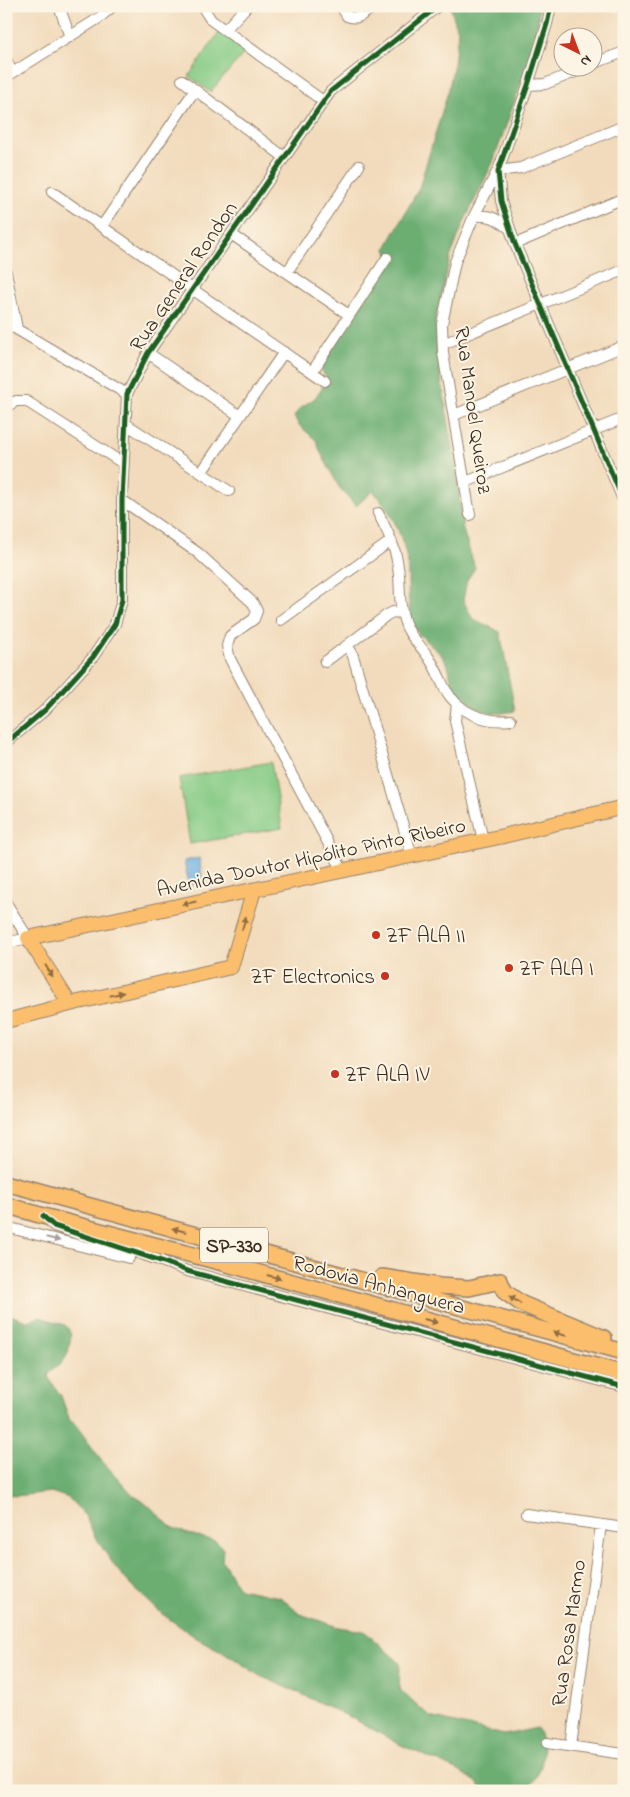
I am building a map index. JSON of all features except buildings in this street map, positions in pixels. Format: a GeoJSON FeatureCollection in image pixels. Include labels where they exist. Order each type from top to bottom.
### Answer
{"type":"FeatureCollection","features":[{"type":"Feature","properties":{"kind":"highway","name":"Rodovia Anhanguera"},"geometry":{"type":"LineString","coordinates":[[6,1183],[624,1352]]}},
{"type":"Feature","properties":{"kind":"highway","name":"Rodovia Anhanguera"},"geometry":{"type":"LineString","coordinates":[[6,1205],[624,1374]]}},
{"type":"Feature","properties":{"kind":"highway"},"geometry":{"type":"LineString","coordinates":[[309,1266],[439,1286],[469,1288],[500,1281],[509,1297],[522,1304],[624,1347]]}},
{"type":"Feature","properties":{"kind":"main road","name":"Avenida Doutor Hipólito Pinto Ribeiro"},"geometry":{"type":"LineString","coordinates":[[28,938],[412,856],[624,807]]}},
{"type":"Feature","properties":{"kind":"main road"},"geometry":{"type":"LineString","coordinates":[[6,1021],[70,1004],[231,967],[254,890]]}},
{"type":"Feature","properties":{"kind":"main road"},"geometry":{"type":"LineString","coordinates":[[28,938],[70,1004]]}},
{"type":"Feature","properties":{"kind":"street"},"geometry":{"type":"LineString","coordinates":[[59,6],[70,37]]}},
{"type":"Feature","properties":{"kind":"street"},"geometry":{"type":"LineString","coordinates":[[6,59],[9,75],[99,18],[113,6]]}},
{"type":"Feature","properties":{"kind":"street"},"geometry":{"type":"LineString","coordinates":[[202,6],[211,20],[323,101]]}},
{"type":"Feature","properties":{"kind":"street"},"geometry":{"type":"LineString","coordinates":[[225,30],[247,6]]}},
{"type":"Feature","properties":{"kind":"street"},"geometry":{"type":"LineString","coordinates":[[341,6],[346,16],[353,19],[360,17],[374,6]]}},
{"type":"Feature","properties":{"kind":"street","name":"Rua General Rondon"},"geometry":{"type":"LineString","coordinates":[[6,743],[45,710],[57,697],[93,657],[114,624],[122,600],[122,500],[127,394],[148,353],[331,91],[438,6]]}},
{"type":"Feature","properties":{"kind":"street","name":"Rua Manoel Queiroz"},"geometry":{"type":"LineString","coordinates":[[470,514],[443,344],[442,324],[455,262],[474,216],[498,171],[528,85],[547,24],[550,6]]}},
{"type":"Feature","properties":{"kind":"street"},"geometry":{"type":"LineString","coordinates":[[602,60],[624,52]]}},
{"type":"Feature","properties":{"kind":"street"},"geometry":{"type":"LineString","coordinates":[[528,85],[544,84],[559,78]]}},
{"type":"Feature","properties":{"kind":"street"},"geometry":{"type":"LineString","coordinates":[[182,80],[284,157]]}},
{"type":"Feature","properties":{"kind":"street"},"geometry":{"type":"LineString","coordinates":[[102,226],[195,90]]}},
{"type":"Feature","properties":{"kind":"street"},"geometry":{"type":"LineString","coordinates":[[623,499],[515,244],[501,201],[498,171],[521,168],[624,126]]}},
{"type":"Feature","properties":{"kind":"street"},"geometry":{"type":"LineString","coordinates":[[287,272],[359,166]]}},
{"type":"Feature","properties":{"kind":"street"},"geometry":{"type":"LineString","coordinates":[[52,192],[325,381]]}},
{"type":"Feature","properties":{"kind":"street"},"geometry":{"type":"LineString","coordinates":[[515,244],[624,198]]}},
{"type":"Feature","properties":{"kind":"street"},"geometry":{"type":"LineString","coordinates":[[474,216],[488,215],[498,219],[509,228]]}},
{"type":"Feature","properties":{"kind":"street"},"geometry":{"type":"LineString","coordinates":[[231,234],[349,315]]}},
{"type":"Feature","properties":{"kind":"street"},"geometry":{"type":"LineString","coordinates":[[312,372],[387,258]]}},
{"type":"Feature","properties":{"kind":"street"},"geometry":{"type":"LineString","coordinates":[[443,344],[624,270]]}},
{"type":"Feature","properties":{"kind":"street"},"geometry":{"type":"LineString","coordinates":[[6,272],[17,329]]}},
{"type":"Feature","properties":{"kind":"street"},"geometry":{"type":"LineString","coordinates":[[6,323],[127,394]]}},
{"type":"Feature","properties":{"kind":"street"},"geometry":{"type":"LineString","coordinates":[[454,415],[624,346]]}},
{"type":"Feature","properties":{"kind":"street"},"geometry":{"type":"LineString","coordinates":[[200,473],[284,352]]}},
{"type":"Feature","properties":{"kind":"street"},"geometry":{"type":"LineString","coordinates":[[148,353],[240,416]]}},
{"type":"Feature","properties":{"kind":"street"},"geometry":{"type":"LineString","coordinates":[[6,407],[16,402],[26,401],[124,464]]}},
{"type":"Feature","properties":{"kind":"street"},"geometry":{"type":"LineString","coordinates":[[466,482],[624,418]]}},
{"type":"Feature","properties":{"kind":"street"},"geometry":{"type":"LineString","coordinates":[[126,424],[229,492]]}},
{"type":"Feature","properties":{"kind":"street"},"geometry":{"type":"LineString","coordinates":[[122,500],[198,553],[253,603],[257,611],[254,619],[230,636],[226,646],[230,659],[343,871]]}},
{"type":"Feature","properties":{"kind":"street"},"geometry":{"type":"LineString","coordinates":[[378,513],[392,541],[398,567],[402,613],[411,635],[429,658],[448,693],[470,713],[483,718],[511,720]]}},
{"type":"Feature","properties":{"kind":"street"},"geometry":{"type":"LineString","coordinates":[[281,620],[392,541]]}},
{"type":"Feature","properties":{"kind":"street"},"geometry":{"type":"LineString","coordinates":[[325,662],[387,615],[393,612],[402,613]]}},
{"type":"Feature","properties":{"kind":"street"},"geometry":{"type":"LineString","coordinates":[[348,645],[353,656],[412,856]]}},
{"type":"Feature","properties":{"kind":"street"},"geometry":{"type":"LineString","coordinates":[[458,704],[456,721],[483,840]]}},
{"type":"Feature","properties":{"kind":"street"},"geometry":{"type":"LineString","coordinates":[[6,903],[28,938]]}},
{"type":"Feature","properties":{"kind":"street","name":"Avenida Doutor Hipólito Pinto Ribeiro"},"geometry":{"type":"LineString","coordinates":[[6,943],[28,938]]}},
{"type":"Feature","properties":{"kind":"street"},"geometry":{"type":"LineString","coordinates":[[43,1216],[54,1226],[164,1262],[187,1272]]}},
{"type":"Feature","properties":{"kind":"street"},"geometry":{"type":"LineString","coordinates":[[6,1226],[624,1387]]}},
{"type":"Feature","properties":{"kind":"street"},"geometry":{"type":"LineString","coordinates":[[603,1368],[624,1380]]}},
{"type":"Feature","properties":{"kind":"street"},"geometry":{"type":"LineString","coordinates":[[526,1514],[624,1528]]}},
{"type":"Feature","properties":{"kind":"street","name":"Rua Rosa Marmo"},"geometry":{"type":"LineString","coordinates":[[571,1746],[601,1525]]}},
{"type":"Feature","properties":{"kind":"street"},"geometry":{"type":"LineString","coordinates":[[547,1743],[624,1754]]}},
{"type":"Feature","properties":{"kind":"green space"},"geometry":{"type":"Polygon","coordinates":[[[450,6],[539,6],[538,21],[524,75],[493,162],[464,222],[450,258],[435,322],[440,372],[456,466],[463,530],[475,568],[467,580],[463,600],[472,618],[500,632],[515,711],[501,713],[477,708],[456,690],[444,658],[421,636],[414,626],[410,611],[408,570],[403,543],[385,506],[373,491],[356,506],[339,487],[316,440],[299,425],[294,417],[299,409],[315,398],[328,379],[321,367],[390,261],[386,248],[419,188],[448,92],[454,64],[458,31],[450,6]]]}},
{"type":"Feature","properties":{"kind":"green space"},"geometry":{"type":"Polygon","coordinates":[[[220,31],[247,50],[210,92],[189,76],[220,31]]]}},
{"type":"Feature","properties":{"kind":"green space"},"geometry":{"type":"Polygon","coordinates":[[[271,762],[282,828],[190,844],[179,778],[271,762]]]}},
{"type":"Feature","properties":{"kind":"green space"},"geometry":{"type":"Polygon","coordinates":[[[10,1315],[27,1321],[40,1317],[65,1325],[69,1330],[71,1336],[68,1353],[63,1362],[50,1372],[48,1377],[61,1396],[70,1421],[75,1424],[102,1461],[134,1496],[146,1503],[170,1526],[185,1533],[216,1541],[223,1549],[222,1560],[239,1589],[280,1597],[300,1614],[338,1627],[364,1631],[400,1663],[399,1689],[431,1717],[504,1735],[537,1728],[542,1744],[542,1763],[539,1772],[529,1786],[518,1791],[485,1791],[475,1781],[459,1771],[401,1745],[354,1719],[260,1676],[230,1656],[195,1637],[161,1613],[116,1568],[95,1537],[86,1517],[69,1498],[51,1492],[16,1496],[6,1494],[6,1317],[10,1315]]]}},
{"type":"Feature","properties":{"kind":"water"},"geometry":{"type":"Polygon","coordinates":[[[199,858],[203,882],[189,885],[184,861],[199,858]]]}},
{"type":"Feature","properties":{"kind":"cycle path"},"geometry":{"type":"LineString","coordinates":[[6,743],[45,710],[57,697],[93,657],[115,624],[122,600],[122,500],[127,394],[148,353],[331,91],[438,6]]}},
{"type":"Feature","properties":{"kind":"cycle path"},"geometry":{"type":"LineString","coordinates":[[551,6],[528,85],[498,171],[501,201],[515,244],[624,502]]}},
{"type":"Feature","properties":{"kind":"cycle path"},"geometry":{"type":"LineString","coordinates":[[43,1216],[54,1226],[187,1271],[624,1387]]}},
{"type":"Feature","properties":{"kind":"place","name":"ZF ALA II"},"geometry":{"type":"Point","coordinates":[376,935]}},
{"type":"Feature","properties":{"kind":"place","name":"ZF ALA I"},"geometry":{"type":"Point","coordinates":[509,968]}},
{"type":"Feature","properties":{"kind":"place","name":"ZF Electronics"},"geometry":{"type":"Point","coordinates":[385,976]}},
{"type":"Feature","properties":{"kind":"place","name":"ZF ALA IV"},"geometry":{"type":"Point","coordinates":[335,1074]}}]}
